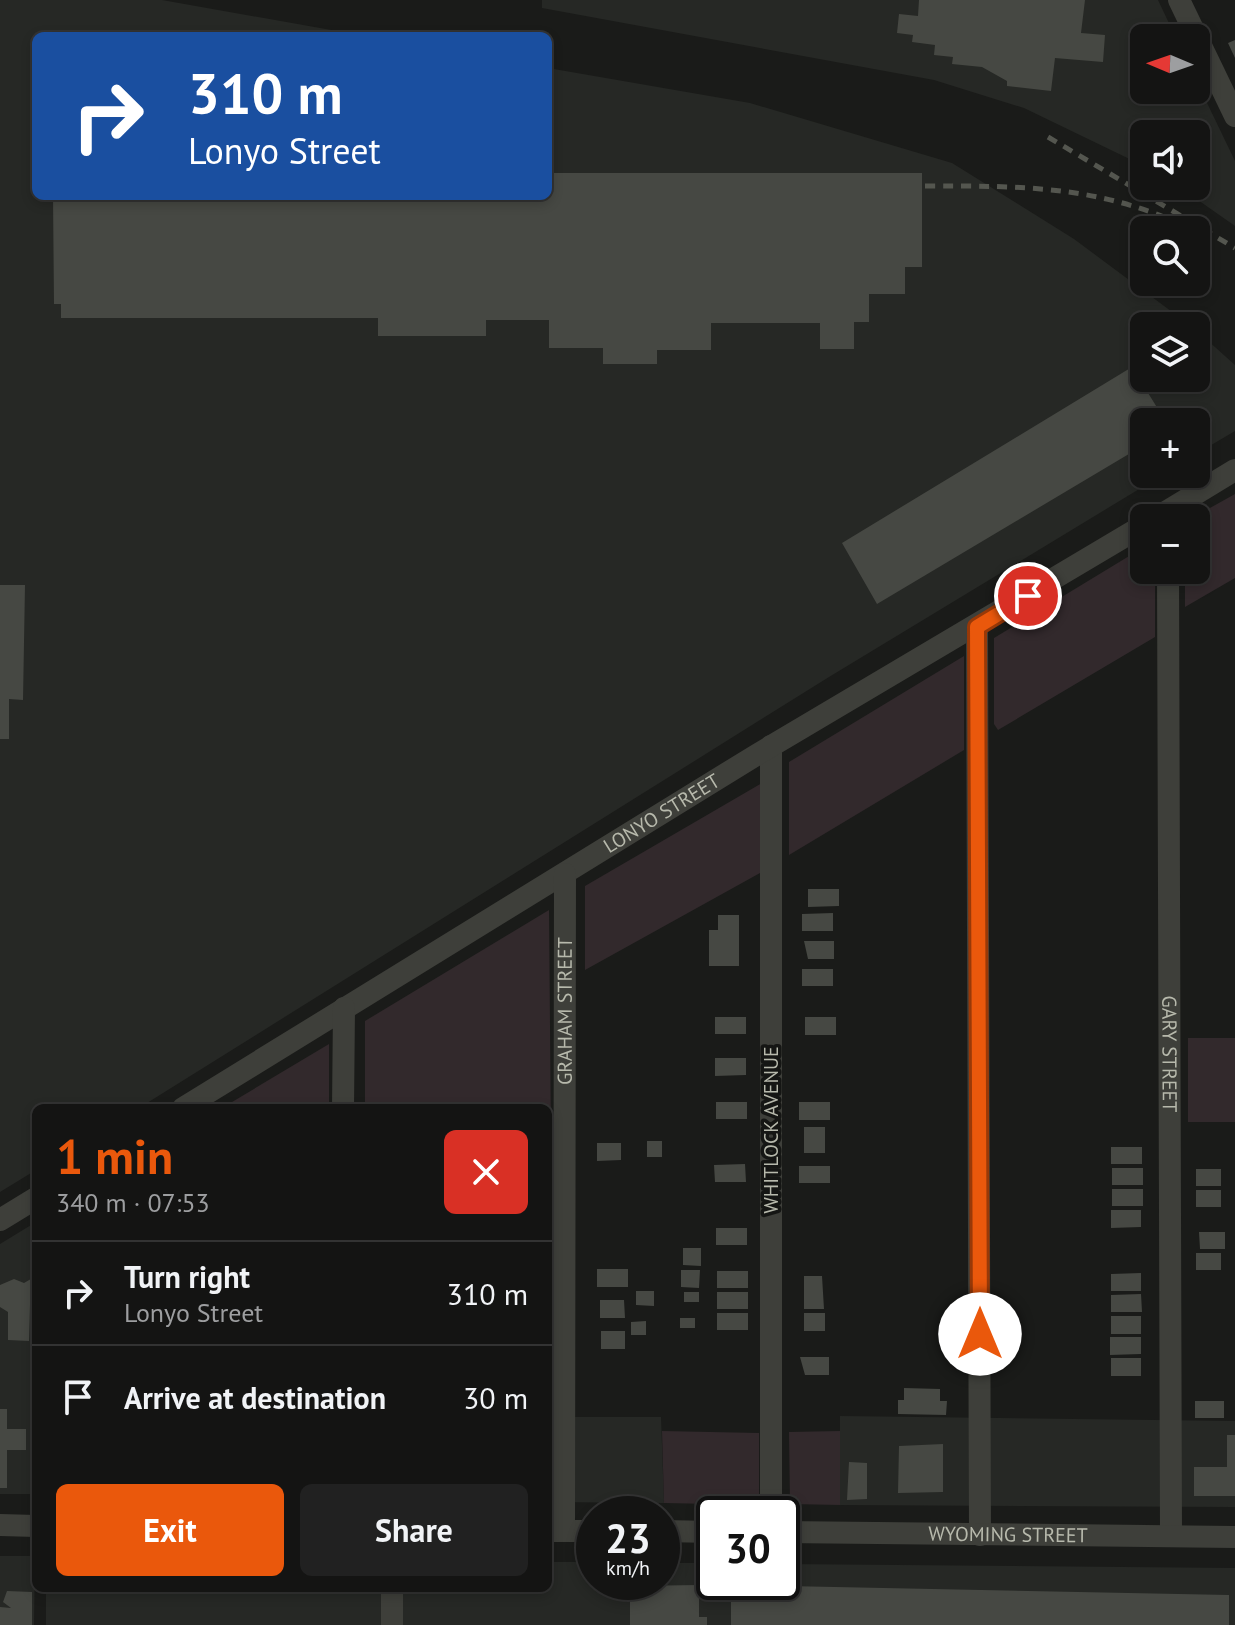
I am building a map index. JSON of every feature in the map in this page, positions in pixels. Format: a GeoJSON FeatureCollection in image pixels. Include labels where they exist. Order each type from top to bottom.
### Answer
{"type":"FeatureCollection","features":[{"type":"Feature","properties":{"kind":"street"},"geometry":{"type":"LineString","coordinates":[[1179,0],[1235,116]]}},
{"type":"Feature","properties":{"kind":"street"},"geometry":{"type":"LineString","coordinates":[[1182,504],[1235,470]]}},
{"type":"Feature","properties":{"kind":"street","name":"LONYO STREET"},"geometry":{"type":"LineString","coordinates":[[189,1104],[771,746],[977,627],[1130,534]]}},
{"type":"Feature","properties":{"kind":"street","name":"GARY STREET"},"geometry":{"type":"LineString","coordinates":[[1168,584],[1171,1536]]}},
{"type":"Feature","properties":{"kind":"street"},"geometry":{"type":"LineString","coordinates":[[977,627],[980,1535]]}},
{"type":"Feature","properties":{"kind":"street","name":"WHITLOCK AVENUE"},"geometry":{"type":"LineString","coordinates":[[771,746],[771,1496]]}},
{"type":"Feature","properties":{"kind":"street","name":"GRAHAM STREET"},"geometry":{"type":"LineString","coordinates":[[556,1531],[565,874]]}},
{"type":"Feature","properties":{"kind":"street"},"geometry":{"type":"LineString","coordinates":[[343,1104],[344,1008]]}},
{"type":"Feature","properties":{"kind":"street"},"geometry":{"type":"LineString","coordinates":[[0,1220],[32,1200]]}},
{"type":"Feature","properties":{"kind":"street"},"geometry":{"type":"LineString","coordinates":[[0,1525],[32,1526]]}},
{"type":"Feature","properties":{"kind":"street","name":"WYOMING STREET"},"geometry":{"type":"LineString","coordinates":[[800,1532],[1235,1537]]}},
{"type":"Feature","properties":{"kind":"street"},"geometry":{"type":"LineString","coordinates":[[392,1592],[392,1625]]}},
{"type":"Feature","properties":{"kind":"shaded area"},"geometry":{"type":"Polygon","coordinates":[[[0,0],[162,0],[342,32],[32,32],[32,200],[552,200],[552,69],[750,103],[952,163],[1074,239],[1130,281],[1130,296],[1151,296],[1172,312],[1130,312],[1130,392],[1210,392],[1210,343],[1235,365],[1235,431],[1210,446],[1210,408],[1130,408],[1130,488],[1141,488],[829,677],[145,1104],[32,1104],[32,1172],[0,1192],[0,0]]]}},
{"type":"Feature","properties":{"kind":"shaded area"},"geometry":{"type":"Polygon","coordinates":[[[542,0],[1158,0],[1169,24],[1130,24],[1130,104],[1208,104],[1235,161],[1235,226],[1198,200],[1210,200],[1210,120],[1130,120],[1130,159],[1024,108],[934,80],[542,8],[542,0]]]}},
{"type":"Feature","properties":{"kind":"shaded area"},"geometry":{"type":"Polygon","coordinates":[[[1235,494],[1235,578],[1185,607],[1185,584],[1210,584],[1210,508],[1235,494]]]}},
{"type":"Feature","properties":{"kind":"shaded area"},"geometry":{"type":"Polygon","coordinates":[[[1130,555],[1130,584],[1155,584],[1155,637],[998,730],[994,724],[994,638],[1130,555]]]}},
{"type":"Feature","properties":{"kind":"shaded area"},"geometry":{"type":"Polygon","coordinates":[[[964,656],[964,750],[789,855],[789,762],[964,656]]]}},
{"type":"Feature","properties":{"kind":"shaded area"},"geometry":{"type":"Polygon","coordinates":[[[762,783],[760,873],[585,970],[585,886],[762,783]]]}},
{"type":"Feature","properties":{"kind":"shaded area"},"geometry":{"type":"Polygon","coordinates":[[[549,910],[551,1104],[365,1104],[365,1021],[549,910]]]}},
{"type":"Feature","properties":{"kind":"shaded area"},"geometry":{"type":"Polygon","coordinates":[[[1188,1038],[1235,1038],[1235,1122],[1188,1122],[1188,1038]]]}},
{"type":"Feature","properties":{"kind":"shaded area"},"geometry":{"type":"Polygon","coordinates":[[[329,1044],[329,1104],[229,1104],[329,1044]]]}},
{"type":"Feature","properties":{"kind":"shaded area"},"geometry":{"type":"Polygon","coordinates":[[[32,1224],[32,1494],[0,1494],[0,1244],[32,1224]]]}},
{"type":"Feature","properties":{"kind":"shaded area"},"geometry":{"type":"Polygon","coordinates":[[[840,1416],[1235,1421],[1235,1507],[840,1505],[840,1416]]]}},
{"type":"Feature","properties":{"kind":"shaded area"},"geometry":{"type":"Polygon","coordinates":[[[552,1417],[661,1417],[664,1496],[576,1496],[576,1502],[552,1502],[552,1417]]]}},
{"type":"Feature","properties":{"kind":"shaded area"},"geometry":{"type":"Polygon","coordinates":[[[662,1431],[759,1433],[759,1496],[696,1496],[696,1504],[680,1503],[680,1496],[664,1496],[662,1431]]]}},
{"type":"Feature","properties":{"kind":"shaded area"},"geometry":{"type":"Polygon","coordinates":[[[840,1431],[840,1505],[800,1504],[800,1496],[790,1496],[789,1432],[840,1431]]]}},
{"type":"Feature","properties":{"kind":"shaded area"},"geometry":{"type":"Polygon","coordinates":[[[0,1556],[32,1556],[34,1625],[0,1625],[0,1556]]]}},
{"type":"Feature","properties":{"kind":"shaded area"},"geometry":{"type":"Polygon","coordinates":[[[552,1562],[576,1562],[576,1600],[680,1600],[680,1563],[696,1563],[696,1600],[800,1600],[800,1564],[1235,1568],[1235,1625],[46,1625],[46,1592],[552,1592],[552,1562]]]}},
{"type":"Feature","properties":{"kind":"building"},"geometry":{"type":"Polygon","coordinates":[[[919,0],[1085,0],[1081,33],[1105,35],[1103,62],[1055,58],[1051,91],[1007,86],[1007,81],[982,67],[952,64],[953,57],[934,55],[935,45],[912,42],[913,35],[897,33],[899,14],[918,16],[919,0]]]}},
{"type":"Feature","properties":{"kind":"building"},"geometry":{"type":"Polygon","coordinates":[[[1235,40],[1235,58],[1228,43],[1235,40]]]}},
{"type":"Feature","properties":{"kind":"building"},"geometry":{"type":"Polygon","coordinates":[[[552,173],[922,173],[922,267],[905,267],[905,294],[869,294],[869,322],[854,322],[854,349],[820,349],[820,323],[711,323],[711,350],[657,350],[657,364],[603,364],[603,348],[549,348],[549,320],[486,320],[486,336],[378,336],[378,318],[61,318],[61,304],[54,304],[53,200],[552,200],[552,173]]]}},
{"type":"Feature","properties":{"kind":"building"},"geometry":{"type":"Polygon","coordinates":[[[1130,368],[1130,392],[1147,392],[1157,408],[1130,408],[1130,453],[877,604],[842,543],[1130,368]]]}},
{"type":"Feature","properties":{"kind":"building"},"geometry":{"type":"Polygon","coordinates":[[[0,585],[25,585],[23,700],[9,699],[9,739],[0,739],[0,585]]]}},
{"type":"Feature","properties":{"kind":"building"},"geometry":{"type":"Polygon","coordinates":[[[808,889],[839,889],[839,906],[808,907],[808,889]]]}},
{"type":"Feature","properties":{"kind":"building"},"geometry":{"type":"Polygon","coordinates":[[[833,913],[833,931],[802,931],[802,914],[833,913]]]}},
{"type":"Feature","properties":{"kind":"building"},"geometry":{"type":"Polygon","coordinates":[[[718,915],[739,915],[739,966],[709,966],[709,930],[718,930],[718,915]]]}},
{"type":"Feature","properties":{"kind":"building"},"geometry":{"type":"Polygon","coordinates":[[[804,941],[834,941],[834,959],[808,959],[804,941]]]}},
{"type":"Feature","properties":{"kind":"building"},"geometry":{"type":"Polygon","coordinates":[[[802,969],[833,969],[833,986],[802,986],[802,969]]]}},
{"type":"Feature","properties":{"kind":"building"},"geometry":{"type":"Polygon","coordinates":[[[715,1017],[746,1017],[746,1034],[715,1034],[715,1017]]]}},
{"type":"Feature","properties":{"kind":"building"},"geometry":{"type":"Polygon","coordinates":[[[805,1017],[836,1017],[836,1035],[805,1035],[805,1017]]]}},
{"type":"Feature","properties":{"kind":"building"},"geometry":{"type":"Polygon","coordinates":[[[715,1058],[746,1058],[746,1075],[715,1076],[715,1058]]]}},
{"type":"Feature","properties":{"kind":"building"},"geometry":{"type":"Polygon","coordinates":[[[716,1102],[747,1102],[747,1119],[716,1119],[716,1102]]]}},
{"type":"Feature","properties":{"kind":"building"},"geometry":{"type":"Polygon","coordinates":[[[799,1102],[830,1102],[830,1120],[799,1120],[799,1102]]]}},
{"type":"Feature","properties":{"kind":"building"},"geometry":{"type":"Polygon","coordinates":[[[804,1127],[825,1127],[825,1153],[804,1153],[804,1127]]]}},
{"type":"Feature","properties":{"kind":"building"},"geometry":{"type":"Polygon","coordinates":[[[647,1141],[662,1141],[662,1157],[647,1157],[647,1141]]]}},
{"type":"Feature","properties":{"kind":"building"},"geometry":{"type":"Polygon","coordinates":[[[597,1143],[621,1143],[621,1160],[597,1161],[597,1143]]]}},
{"type":"Feature","properties":{"kind":"building"},"geometry":{"type":"Polygon","coordinates":[[[1111,1147],[1142,1147],[1142,1164],[1111,1164],[1111,1147]]]}},
{"type":"Feature","properties":{"kind":"building"},"geometry":{"type":"Polygon","coordinates":[[[745,1164],[746,1182],[715,1182],[714,1165],[745,1164]]]}},
{"type":"Feature","properties":{"kind":"building"},"geometry":{"type":"Polygon","coordinates":[[[799,1166],[830,1166],[830,1183],[799,1183],[799,1166]]]}},
{"type":"Feature","properties":{"kind":"building"},"geometry":{"type":"Polygon","coordinates":[[[1112,1168],[1143,1168],[1143,1185],[1112,1185],[1112,1168]]]}},
{"type":"Feature","properties":{"kind":"building"},"geometry":{"type":"Polygon","coordinates":[[[1196,1169],[1221,1169],[1221,1186],[1196,1186],[1196,1169]]]}},
{"type":"Feature","properties":{"kind":"building"},"geometry":{"type":"Polygon","coordinates":[[[1112,1189],[1143,1189],[1143,1206],[1112,1206],[1112,1189]]]}},
{"type":"Feature","properties":{"kind":"building"},"geometry":{"type":"Polygon","coordinates":[[[1196,1190],[1221,1190],[1221,1207],[1196,1207],[1196,1190]]]}},
{"type":"Feature","properties":{"kind":"building"},"geometry":{"type":"Polygon","coordinates":[[[1111,1210],[1141,1210],[1141,1227],[1111,1228],[1111,1210]]]}},
{"type":"Feature","properties":{"kind":"building"},"geometry":{"type":"Polygon","coordinates":[[[716,1228],[747,1228],[747,1245],[716,1245],[716,1228]]]}},
{"type":"Feature","properties":{"kind":"building"},"geometry":{"type":"Polygon","coordinates":[[[1199,1232],[1225,1232],[1225,1249],[1200,1249],[1199,1232]]]}},
{"type":"Feature","properties":{"kind":"building"},"geometry":{"type":"Polygon","coordinates":[[[683,1248],[701,1248],[701,1266],[683,1265],[683,1248]]]}},
{"type":"Feature","properties":{"kind":"building"},"geometry":{"type":"Polygon","coordinates":[[[1196,1253],[1221,1253],[1221,1270],[1196,1270],[1196,1253]]]}},
{"type":"Feature","properties":{"kind":"building"},"geometry":{"type":"Polygon","coordinates":[[[597,1269],[628,1269],[628,1287],[597,1287],[597,1269]]]}},
{"type":"Feature","properties":{"kind":"building"},"geometry":{"type":"Polygon","coordinates":[[[681,1270],[700,1270],[699,1288],[681,1287],[681,1270]]]}},
{"type":"Feature","properties":{"kind":"building"},"geometry":{"type":"Polygon","coordinates":[[[717,1271],[748,1271],[748,1288],[717,1288],[717,1271]]]}},
{"type":"Feature","properties":{"kind":"building"},"geometry":{"type":"Polygon","coordinates":[[[1141,1273],[1141,1291],[1111,1291],[1111,1274],[1141,1273]]]}},
{"type":"Feature","properties":{"kind":"building"},"geometry":{"type":"Polygon","coordinates":[[[804,1276],[822,1276],[824,1309],[804,1309],[804,1276]]]}},
{"type":"Feature","properties":{"kind":"building"},"geometry":{"type":"Polygon","coordinates":[[[32,1278],[29,1341],[8,1340],[8,1312],[0,1307],[0,1285],[14,1279],[24,1283],[32,1278]]]}},
{"type":"Feature","properties":{"kind":"building"},"geometry":{"type":"Polygon","coordinates":[[[636,1291],[654,1291],[654,1306],[636,1305],[636,1291]]]}},
{"type":"Feature","properties":{"kind":"building"},"geometry":{"type":"Polygon","coordinates":[[[684,1292],[699,1292],[699,1302],[684,1302],[684,1292]]]}},
{"type":"Feature","properties":{"kind":"building"},"geometry":{"type":"Polygon","coordinates":[[[717,1292],[748,1292],[748,1309],[717,1309],[717,1292]]]}},
{"type":"Feature","properties":{"kind":"building"},"geometry":{"type":"Polygon","coordinates":[[[1141,1294],[1142,1312],[1111,1312],[1111,1295],[1141,1294]]]}},
{"type":"Feature","properties":{"kind":"building"},"geometry":{"type":"Polygon","coordinates":[[[600,1300],[624,1300],[625,1318],[600,1318],[600,1300]]]}},
{"type":"Feature","properties":{"kind":"building"},"geometry":{"type":"Polygon","coordinates":[[[717,1313],[748,1313],[748,1330],[717,1330],[717,1313]]]}},
{"type":"Feature","properties":{"kind":"building"},"geometry":{"type":"Polygon","coordinates":[[[804,1313],[825,1313],[825,1331],[804,1331],[804,1313]]]}},
{"type":"Feature","properties":{"kind":"building"},"geometry":{"type":"Polygon","coordinates":[[[1111,1316],[1141,1316],[1141,1334],[1111,1334],[1111,1316]]]}},
{"type":"Feature","properties":{"kind":"building"},"geometry":{"type":"Polygon","coordinates":[[[680,1318],[695,1318],[695,1328],[680,1328],[680,1318]]]}},
{"type":"Feature","properties":{"kind":"building"},"geometry":{"type":"Polygon","coordinates":[[[646,1321],[646,1335],[631,1335],[631,1322],[646,1321]]]}},
{"type":"Feature","properties":{"kind":"building"},"geometry":{"type":"Polygon","coordinates":[[[601,1331],[625,1331],[625,1349],[601,1349],[601,1331]]]}},
{"type":"Feature","properties":{"kind":"building"},"geometry":{"type":"Polygon","coordinates":[[[1110,1337],[1141,1337],[1141,1354],[1110,1355],[1110,1337]]]}},
{"type":"Feature","properties":{"kind":"building"},"geometry":{"type":"Polygon","coordinates":[[[800,1357],[829,1357],[829,1375],[805,1375],[800,1357]]]}},
{"type":"Feature","properties":{"kind":"building"},"geometry":{"type":"Polygon","coordinates":[[[1111,1358],[1141,1358],[1141,1376],[1111,1376],[1111,1358]]]}},
{"type":"Feature","properties":{"kind":"building"},"geometry":{"type":"Polygon","coordinates":[[[904,1388],[940,1389],[940,1401],[947,1401],[946,1415],[898,1414],[898,1400],[904,1400],[904,1388]]]}},
{"type":"Feature","properties":{"kind":"building"},"geometry":{"type":"Polygon","coordinates":[[[1195,1401],[1224,1401],[1224,1418],[1195,1418],[1195,1401]]]}},
{"type":"Feature","properties":{"kind":"building"},"geometry":{"type":"Polygon","coordinates":[[[0,1409],[7,1409],[7,1429],[26,1429],[26,1450],[7,1450],[7,1488],[0,1488],[0,1409]]]}},
{"type":"Feature","properties":{"kind":"building"},"geometry":{"type":"Polygon","coordinates":[[[1227,1435],[1235,1435],[1235,1496],[1194,1496],[1194,1467],[1227,1467],[1227,1435]]]}},
{"type":"Feature","properties":{"kind":"building"},"geometry":{"type":"Polygon","coordinates":[[[943,1444],[943,1492],[898,1493],[899,1446],[943,1444]]]}},
{"type":"Feature","properties":{"kind":"building"},"geometry":{"type":"Polygon","coordinates":[[[849,1462],[867,1463],[867,1499],[847,1500],[849,1462]]]}},
{"type":"Feature","properties":{"kind":"building"},"geometry":{"type":"Polygon","coordinates":[[[680,1585],[696,1585],[699,1617],[707,1617],[707,1625],[630,1625],[630,1600],[680,1600],[680,1585]]]}},
{"type":"Feature","properties":{"kind":"building"},"geometry":{"type":"Polygon","coordinates":[[[800,1586],[1229,1595],[1229,1625],[731,1625],[731,1600],[800,1600],[800,1586]]]}},
{"type":"Feature","properties":{"kind":"building"},"geometry":{"type":"Polygon","coordinates":[[[7,1591],[32,1592],[32,1625],[0,1625],[0,1607],[11,1608],[3,1602],[7,1591]]]}},
{"type":"Feature","properties":{"kind":"railway"},"geometry":{"type":"LineString","coordinates":[[1048,137],[1235,248]]}},
{"type":"Feature","properties":{"kind":"railway"},"geometry":{"type":"LineString","coordinates":[[925,186],[1062,191],[1127,204],[1161,216]]}},
{"type":"Feature","properties":{"kind":"route"},"geometry":{"type":"LineString","coordinates":[[980,1334],[977,627],[1028,596]]}}]}
